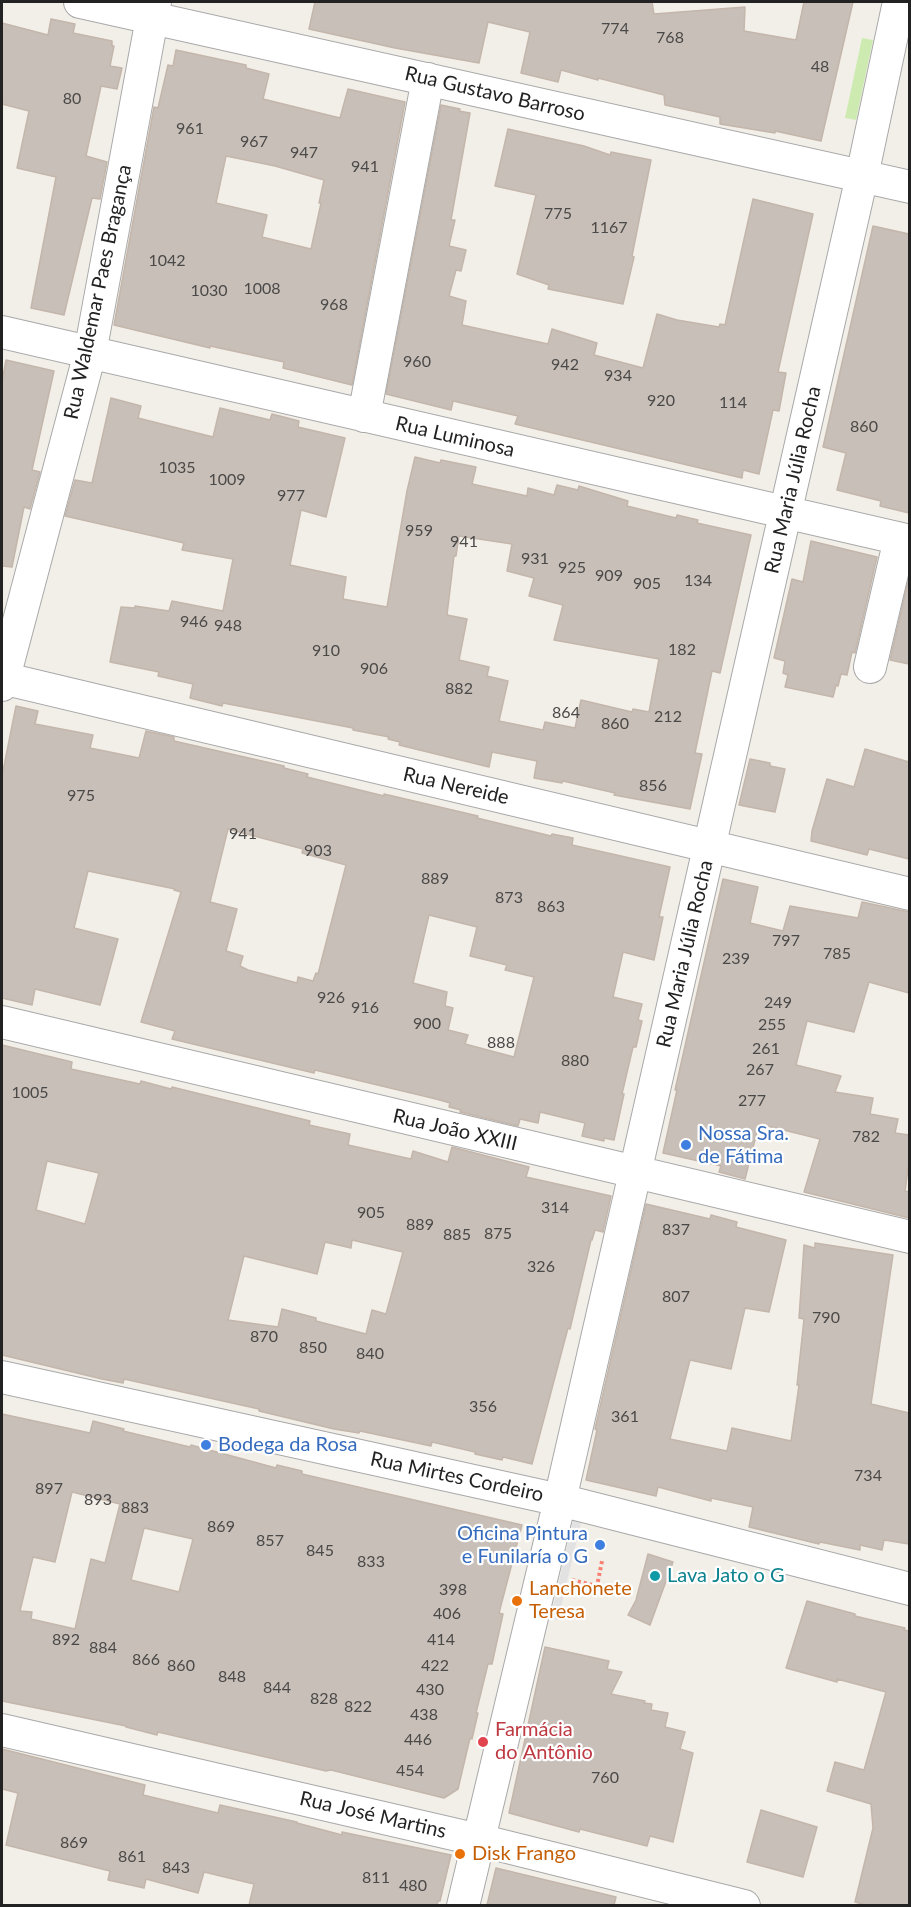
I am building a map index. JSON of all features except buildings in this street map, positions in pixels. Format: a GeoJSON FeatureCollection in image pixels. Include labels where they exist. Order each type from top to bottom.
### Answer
{"type":"FeatureCollection","features":[{"type":"Feature","properties":{"kind":"street","name":"Rua Gustavo Barroso"},"geometry":{"type":"LineString","coordinates":[[80,2],[154,10],[428,79],[909,187]]}},
{"type":"Feature","properties":{"kind":"street","name":"Rua Maria Júlia Rocha"},"geometry":{"type":"LineString","coordinates":[[463,1905],[560,1500],[710,846],[862,176],[899,2]]}},
{"type":"Feature","properties":{"kind":"street","name":"Rua Waldemar Paes Bragança"},"geometry":{"type":"LineString","coordinates":[[2,680],[90,353],[154,10]]}},
{"type":"Feature","properties":{"kind":"street"},"geometry":{"type":"LineString","coordinates":[[364,416],[428,79]]}},
{"type":"Feature","properties":{"kind":"street","name":"Rua Luminosa"},"geometry":{"type":"LineString","coordinates":[[2,332],[905,540]]}},
{"type":"Feature","properties":{"kind":"street"},"geometry":{"type":"LineString","coordinates":[[870,667],[905,540]]}},
{"type":"Feature","properties":{"kind":"street","name":"Rua Nereide"},"geometry":{"type":"LineString","coordinates":[[2,680],[909,894]]}},
{"type":"Feature","properties":{"kind":"street","name":"Rua João XXIII"},"geometry":{"type":"LineString","coordinates":[[2,1022],[909,1237]]}},
{"type":"Feature","properties":{"kind":"street","name":"Rua Mirtes Cordeiro"},"geometry":{"type":"LineString","coordinates":[[2,1377],[560,1500],[909,1589]]}},
{"type":"Feature","properties":{"kind":"street","name":"Rua José Martins"},"geometry":{"type":"LineString","coordinates":[[2,1730],[479,1840],[744,1905]]}},
{"type":"Feature","properties":{"kind":"path"},"geometry":{"type":"LineString","coordinates":[[542,1573],[597,1586],[602,1561]]}},
{"type":"Feature","properties":{"kind":"green space"},"geometry":{"type":"Polygon","coordinates":[[[862,38],[873,40],[856,120],[845,118],[862,38]]]}},
{"type":"Feature","properties":{"kind":"shaded area"},"geometry":{"type":"Polygon","coordinates":[[[575,1513],[583,1514],[558,1620],[550,1619],[575,1513]]]}},
{"type":"Feature","properties":{"kind":"place","name":"Nossa Sra. de Fátima"},"geometry":{"type":"Point","coordinates":[686,1145]}},
{"type":"Feature","properties":{"kind":"place","name":"Bodega da Rosa"},"geometry":{"type":"Point","coordinates":[206,1445]}},
{"type":"Feature","properties":{"kind":"place","name":"Oficina Pintura e Funilaría o G"},"geometry":{"type":"Point","coordinates":[600,1545]}},
{"type":"Feature","properties":{"kind":"place","name":"Lava Jato o G"},"geometry":{"type":"Point","coordinates":[655,1576]}},
{"type":"Feature","properties":{"kind":"place","name":"Lanchonete Teresa"},"geometry":{"type":"Point","coordinates":[517,1601]}},
{"type":"Feature","properties":{"kind":"place","name":"Farmácia do Antônio"},"geometry":{"type":"Point","coordinates":[483,1742]}},
{"type":"Feature","properties":{"kind":"place","name":"Disk Frango"},"geometry":{"type":"Point","coordinates":[460,1854]}}]}
